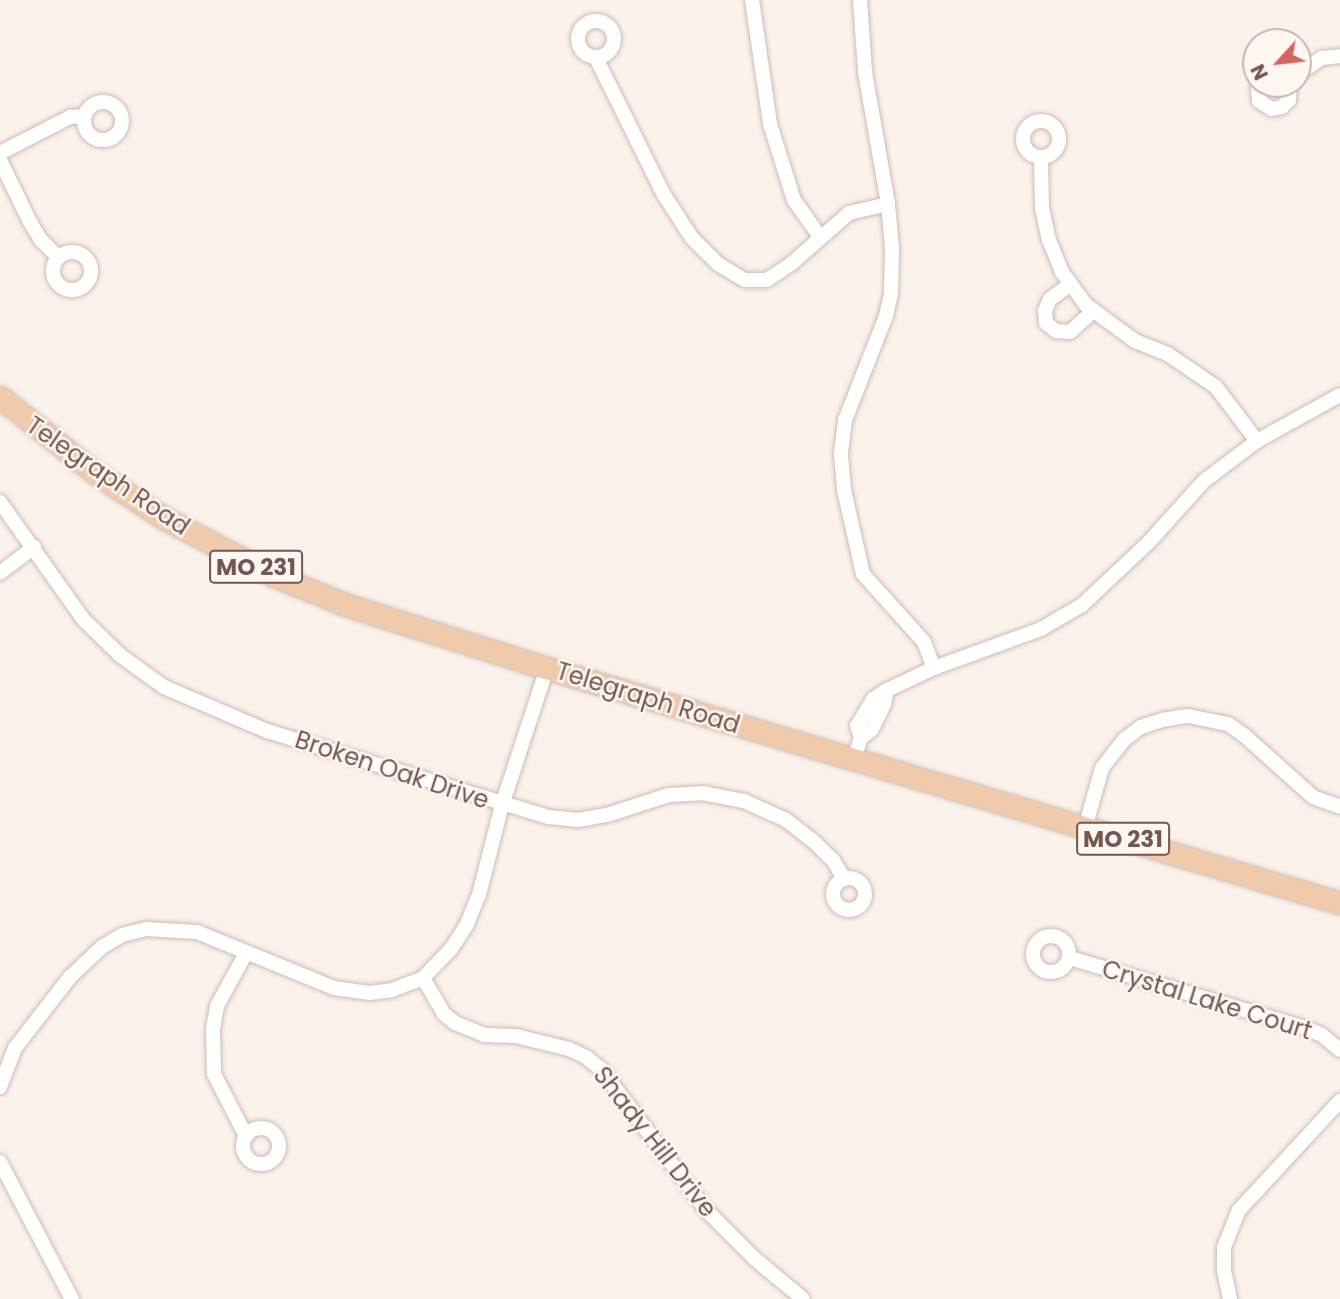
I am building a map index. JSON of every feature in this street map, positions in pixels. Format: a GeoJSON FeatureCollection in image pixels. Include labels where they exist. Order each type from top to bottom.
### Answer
{"type":"FeatureCollection","features":[{"type":"Feature","properties":{"kind":"main road","name":"Telegraph Road"},"geometry":{"type":"LineString","coordinates":[[0,397],[55,443],[129,496],[234,556],[346,605],[547,668],[1340,903]]}},
{"type":"Feature","properties":{"kind":"street"},"geometry":{"type":"LineString","coordinates":[[752,0],[770,124],[794,200],[820,237]]}},
{"type":"Feature","properties":{"kind":"street"},"geometry":{"type":"LineString","coordinates":[[860,0],[865,72],[888,204],[892,248],[891,294],[886,316],[845,420],[841,455],[844,490],[863,574],[924,642],[934,668]]}},
{"type":"Feature","properties":{"kind":"street"},"geometry":{"type":"LineString","coordinates":[[1312,65],[1322,58],[1340,56]]}},
{"type":"Feature","properties":{"kind":"street"},"geometry":{"type":"LineString","coordinates":[[596,58],[664,195],[692,238],[718,264],[745,280],[767,281],[849,213],[888,204]]}},
{"type":"Feature","properties":{"kind":"street"},"geometry":{"type":"LineString","coordinates":[[1259,98],[1259,101],[1272,109],[1282,107],[1289,98]]}},
{"type":"Feature","properties":{"kind":"street"},"geometry":{"type":"LineString","coordinates":[[0,153],[70,117],[84,116]]}},
{"type":"Feature","properties":{"kind":"street"},"geometry":{"type":"LineString","coordinates":[[1041,157],[1042,208],[1049,240],[1062,272],[1071,284],[1093,311],[1135,341],[1170,355],[1216,387],[1256,441]]}},
{"type":"Feature","properties":{"kind":"street"},"geometry":{"type":"LineString","coordinates":[[0,160],[30,222],[41,240],[58,257]]}},
{"type":"Feature","properties":{"kind":"street"},"geometry":{"type":"LineString","coordinates":[[1071,284],[1050,299],[1045,311],[1046,323],[1056,331],[1070,332],[1093,311]]}},
{"type":"Feature","properties":{"kind":"street"},"geometry":{"type":"LineString","coordinates":[[854,759],[861,738],[872,729],[884,704],[887,690],[934,668],[1041,629],[1082,605],[1149,542],[1204,481],[1256,441],[1340,395]]}},
{"type":"Feature","properties":{"kind":"street","name":"Broken Oak Drive"},"geometry":{"type":"LineString","coordinates":[[0,502],[84,620],[121,656],[164,687],[267,731],[502,805],[549,817],[578,820],[607,815],[670,795],[723,796],[754,805],[786,820],[833,860],[844,879]]}},
{"type":"Feature","properties":{"kind":"street"},"geometry":{"type":"LineString","coordinates":[[0,573],[34,547]]}},
{"type":"Feature","properties":{"kind":"street"},"geometry":{"type":"LineString","coordinates":[[0,1087],[15,1048],[69,976],[102,947],[122,935],[146,929],[197,932],[345,990],[369,993],[392,990],[424,978],[451,949],[467,924],[479,895],[502,805],[547,668]]}},
{"type":"Feature","properties":{"kind":"street"},"geometry":{"type":"LineString","coordinates":[[1085,828],[1102,768],[1125,739],[1141,727],[1188,716],[1228,724],[1313,797],[1340,807]]}},
{"type":"Feature","properties":{"kind":"street"},"geometry":{"type":"LineString","coordinates":[[246,953],[226,983],[217,1006],[213,1029],[214,1074],[246,1136]]}},
{"type":"Feature","properties":{"kind":"street","name":"Crystal Lake Court"},"geometry":{"type":"LineString","coordinates":[[1070,958],[1305,1028],[1322,1035],[1340,1049]]}},
{"type":"Feature","properties":{"kind":"street","name":"Shady Hill Drive"},"geometry":{"type":"LineString","coordinates":[[424,978],[444,1014],[455,1023],[484,1035],[516,1036],[569,1049],[594,1063],[637,1116],[707,1212],[755,1259],[803,1299]]}},
{"type":"Feature","properties":{"kind":"street"},"geometry":{"type":"LineString","coordinates":[[1230,1299],[1224,1270],[1224,1247],[1239,1210],[1340,1101]]}},
{"type":"Feature","properties":{"kind":"street"},"geometry":{"type":"LineString","coordinates":[[0,1162],[72,1299]]}}]}
